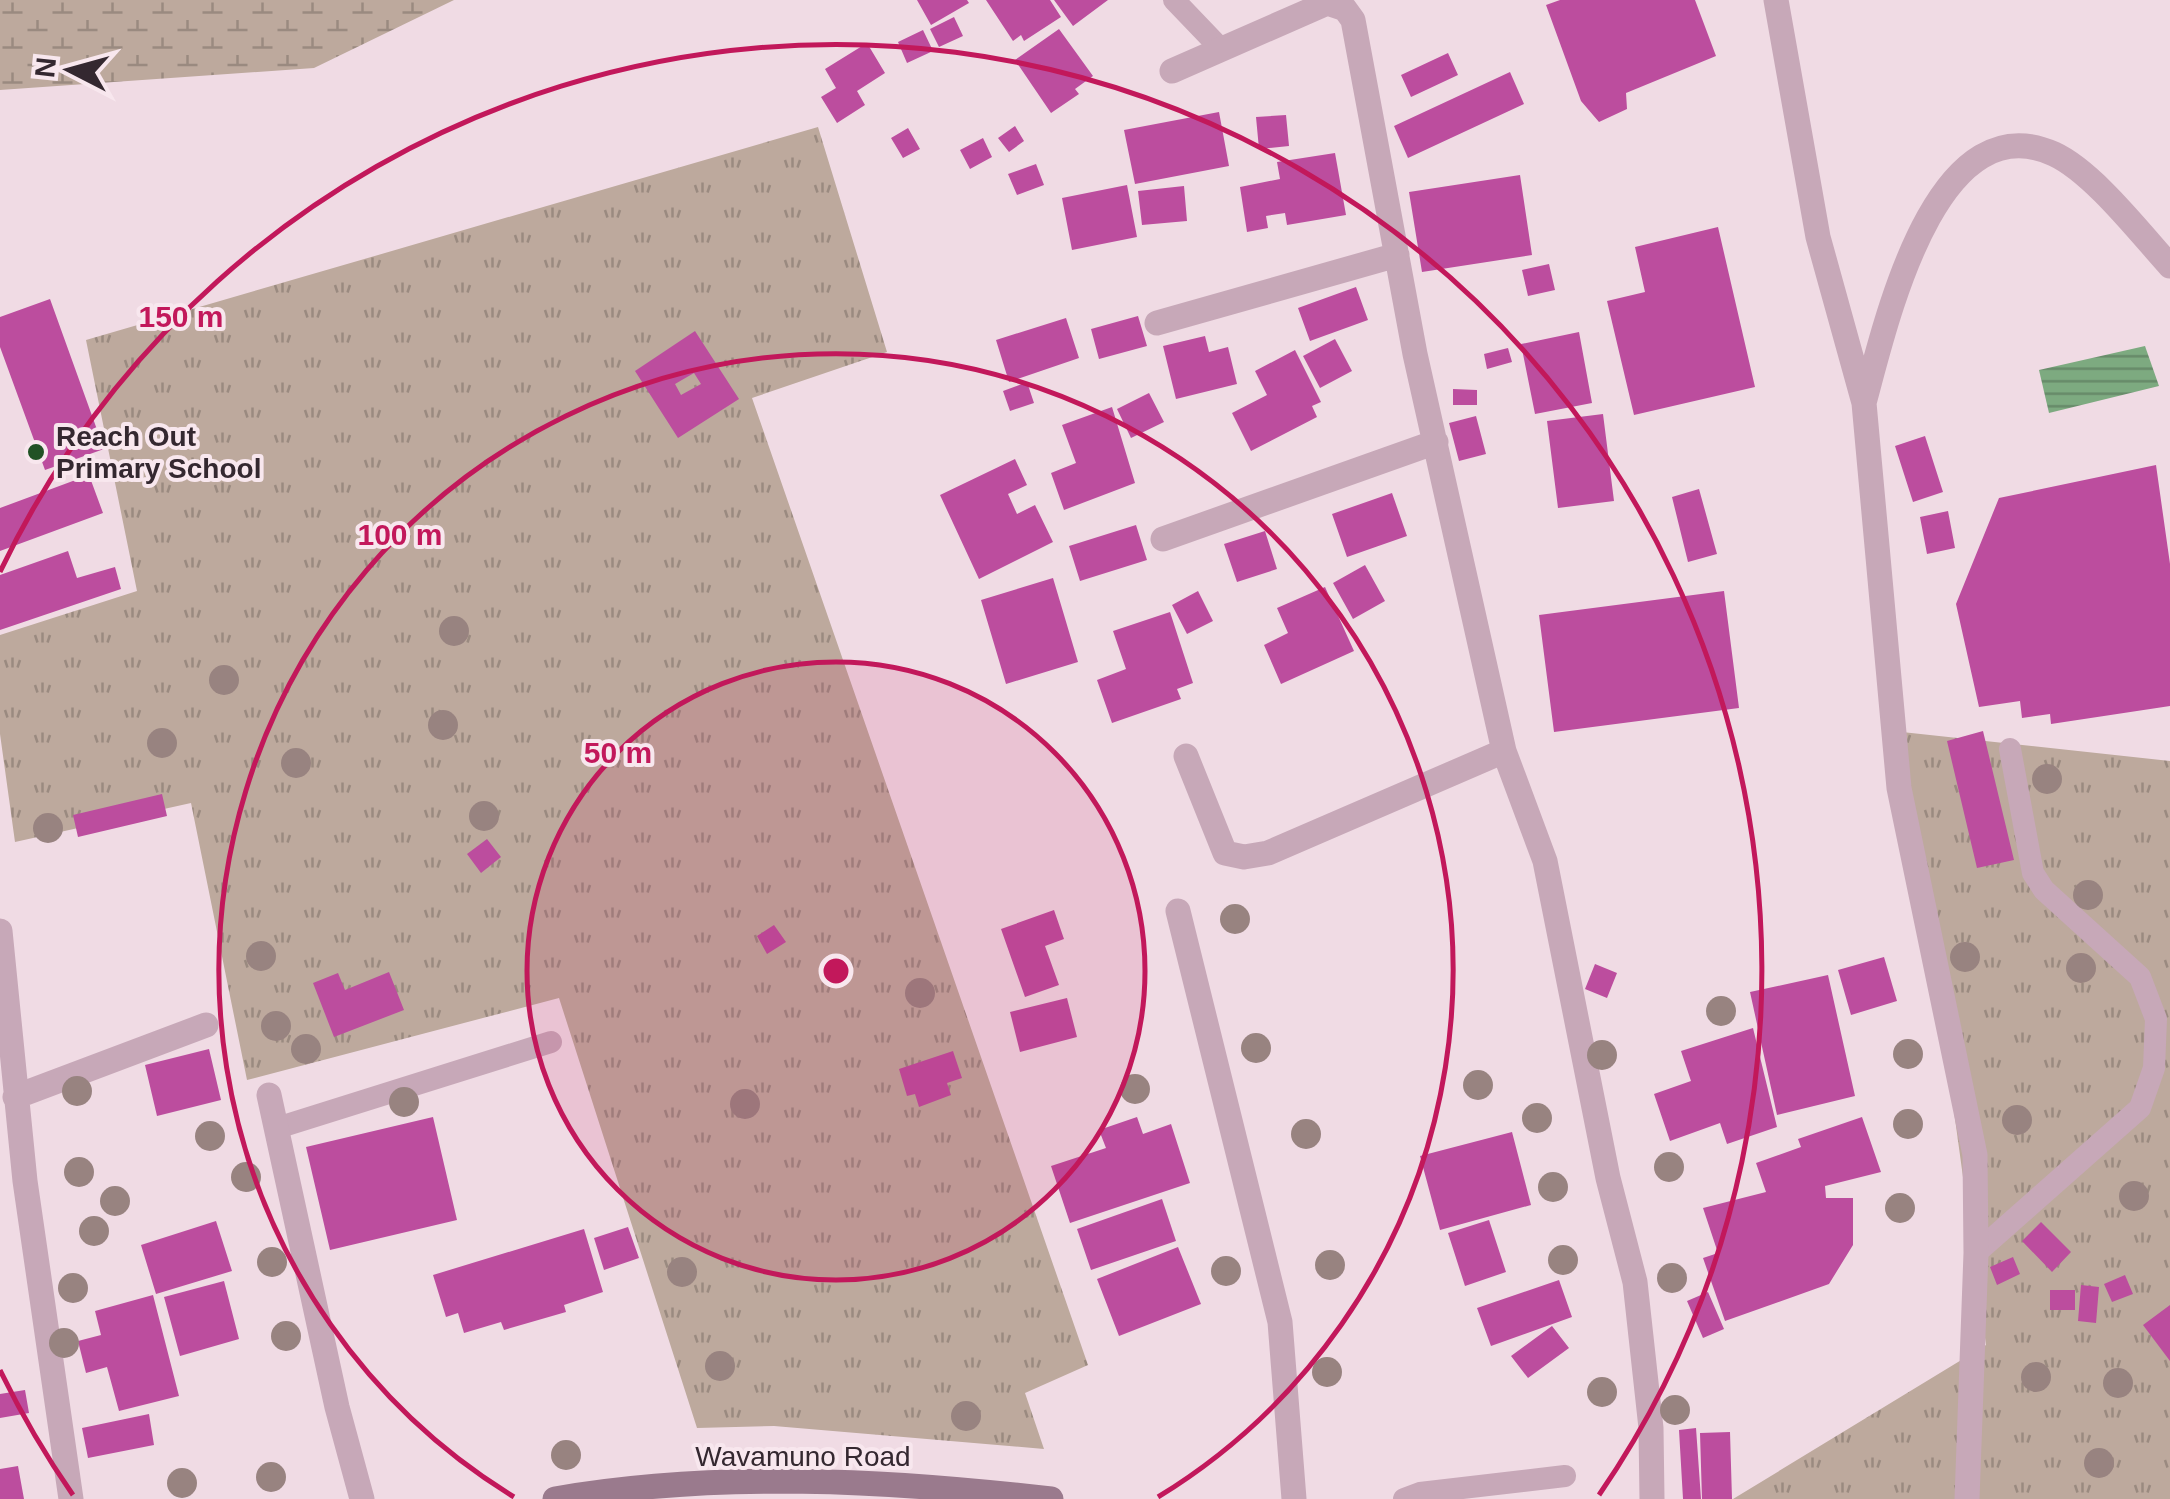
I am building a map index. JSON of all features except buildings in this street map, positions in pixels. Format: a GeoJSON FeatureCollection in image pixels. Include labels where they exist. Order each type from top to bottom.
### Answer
{"type":"FeatureCollection","features":[{"type":"Feature","properties":{"kind":"main road","name":"Wavamuno Road"},"geometry":{"type":"LineString","coordinates":[[555,1499],[620,1488],[948,1493],[1051,1499]]}},
{"type":"Feature","properties":{"kind":"street"},"geometry":{"type":"LineString","coordinates":[[1776,0],[1818,237],[1864,403],[1898,788],[1974,1155],[1976,1253],[1967,1499]]}},
{"type":"Feature","properties":{"kind":"street"},"geometry":{"type":"LineString","coordinates":[[1172,71],[1327,3],[1345,9],[1353,20],[1396,255],[1504,751],[1545,862],[1608,1178],[1635,1282],[1652,1428],[1652,1499]]}},
{"type":"Feature","properties":{"kind":"street"},"geometry":{"type":"LineString","coordinates":[[1864,403],[1886,321],[1935,202],[1954,176],[1984,155],[2012,145],[2058,156],[2092,184],[2170,266]]}},
{"type":"Feature","properties":{"kind":"street"},"geometry":{"type":"LineString","coordinates":[[1158,323],[1396,255]]}},
{"type":"Feature","properties":{"kind":"street"},"geometry":{"type":"LineString","coordinates":[[1163,539],[1436,442]]}},
{"type":"Feature","properties":{"kind":"street"},"geometry":{"type":"LineString","coordinates":[[1186,756],[1215,836],[1225,853],[1244,857],[1268,853],[1504,751]]}},
{"type":"Feature","properties":{"kind":"street"},"geometry":{"type":"LineString","coordinates":[[1178,911],[1280,1322],[1294,1499]]}},
{"type":"Feature","properties":{"kind":"street"},"geometry":{"type":"LineString","coordinates":[[0,931],[15,1096],[71,1499]]}},
{"type":"Feature","properties":{"kind":"street"},"geometry":{"type":"LineString","coordinates":[[15,1096],[206,1025]]}},
{"type":"Feature","properties":{"kind":"street"},"geometry":{"type":"LineString","coordinates":[[269,1095],[337,1407],[362,1499]]}},
{"type":"Feature","properties":{"kind":"lane"},"geometry":{"type":"LineString","coordinates":[[1174,0],[1220,49]]}},
{"type":"Feature","properties":{"kind":"lane"},"geometry":{"type":"LineString","coordinates":[[1976,1253],[2140,1108],[2154,1068],[2156,1019],[2140,977],[2044,890],[2033,873],[2010,749]]}},
{"type":"Feature","properties":{"kind":"lane"},"geometry":{"type":"LineString","coordinates":[[277,1128],[551,1042]]}},
{"type":"Feature","properties":{"kind":"lane"},"geometry":{"type":"LineString","coordinates":[[1404,1499],[1420,1493],[1565,1476]]}},
{"type":"Feature","properties":{"kind":"green space"},"geometry":{"type":"Polygon","coordinates":[[[0,0],[454,0],[314,68],[0,90],[0,0]]]}},
{"type":"Feature","properties":{"kind":"green space"},"geometry":{"type":"Polygon","coordinates":[[[818,127],[887,352],[752,398],[1088,1365],[1025,1393],[1044,1449],[774,1426],[697,1428],[559,998],[247,1080],[191,803],[15,842],[0,734],[0,635],[137,591],[86,340],[818,127]]]}},
{"type":"Feature","properties":{"kind":"green space"},"geometry":{"type":"Polygon","coordinates":[[[1902,732],[2170,761],[2170,1499],[1733,1499],[1986,1345],[1902,732]]]}},
{"type":"Feature","properties":{"kind":"shaded area"},"geometry":{"type":"Polygon","coordinates":[[[2145,346],[2159,386],[2049,413],[2039,370],[2145,346]]]}},
{"type":"Feature","properties":{"kind":"place","name":"Reach Out Primary School"},"geometry":{"type":"Point","coordinates":[36,452]}}]}
